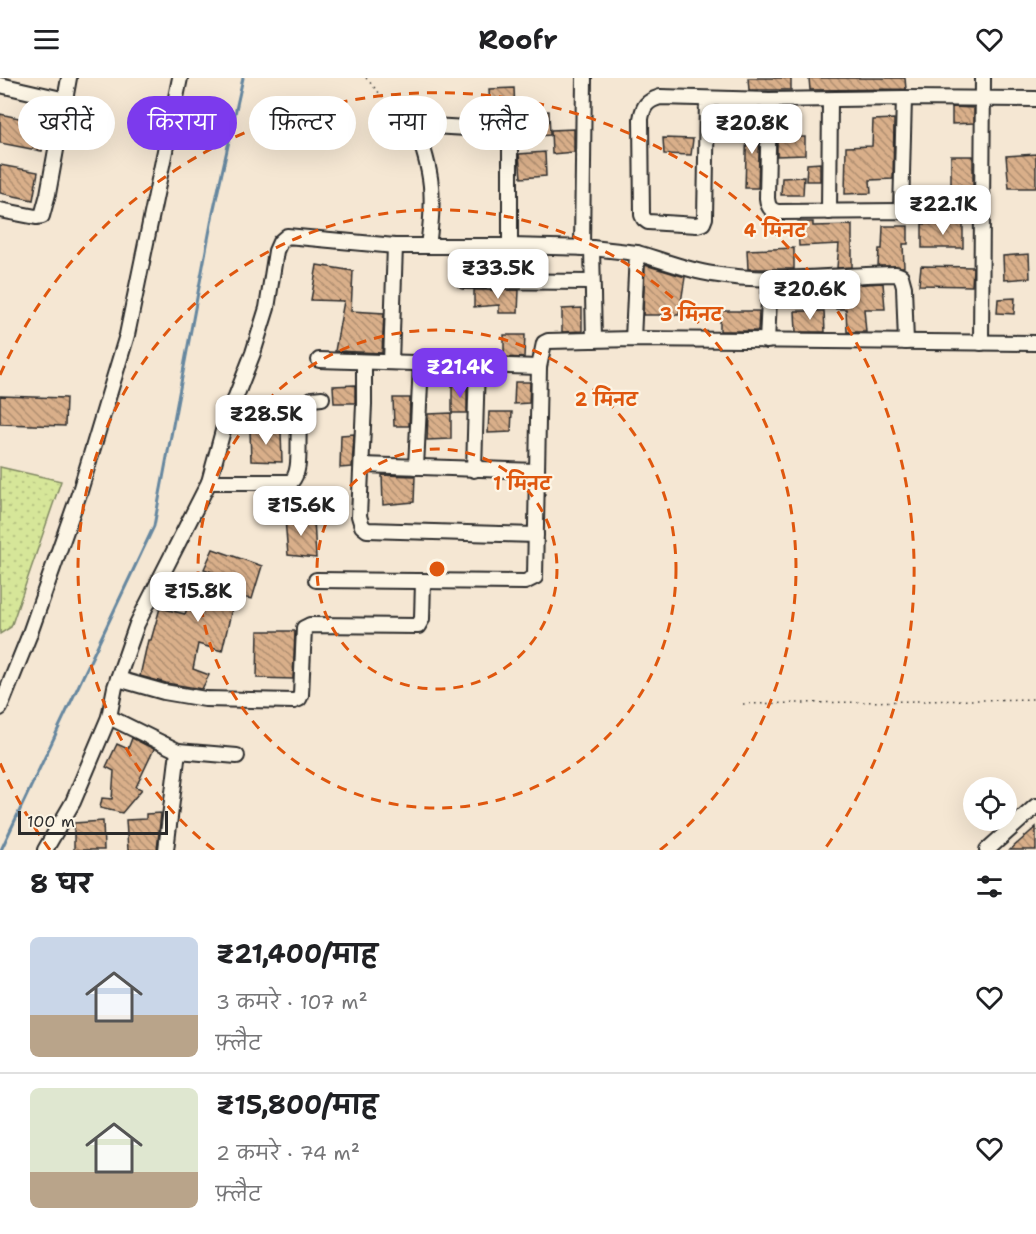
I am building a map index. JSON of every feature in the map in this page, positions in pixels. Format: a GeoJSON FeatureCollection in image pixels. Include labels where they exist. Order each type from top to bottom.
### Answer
{"type":"FeatureCollection","features":[{"type":"Feature","properties":{"kind":"street"},"geometry":{"type":"LineString","coordinates":[[67,96],[69,78]]}},
{"type":"Feature","properties":{"kind":"street"},"geometry":{"type":"LineString","coordinates":[[0,708],[29,636],[80,491],[127,335],[180,78]]}},
{"type":"Feature","properties":{"kind":"street"},"geometry":{"type":"LineString","coordinates":[[584,78],[587,248],[594,340]]}},
{"type":"Feature","properties":{"kind":"street"},"geometry":{"type":"LineString","coordinates":[[981,343],[983,78]]}},
{"type":"Feature","properties":{"kind":"street"},"geometry":{"type":"LineString","coordinates":[[0,85],[48,96]]}},
{"type":"Feature","properties":{"kind":"street"},"geometry":{"type":"LineString","coordinates":[[707,99],[705,219],[703,223],[697,225],[648,222],[642,215],[641,119],[643,107],[650,100],[660,97],[769,100],[1036,99]]}},
{"type":"Feature","properties":{"kind":"street"},"geometry":{"type":"LineString","coordinates":[[901,211],[904,98]]}},
{"type":"Feature","properties":{"kind":"street"},"geometry":{"type":"LineString","coordinates":[[769,100],[768,205],[772,210],[778,212],[901,211],[981,215]]}},
{"type":"Feature","properties":{"kind":"street"},"geometry":{"type":"LineString","coordinates":[[829,212],[830,100]]}},
{"type":"Feature","properties":{"kind":"street"},"geometry":{"type":"LineString","coordinates":[[447,127],[501,130],[507,133],[510,144],[510,246]]}},
{"type":"Feature","properties":{"kind":"street"},"geometry":{"type":"LineString","coordinates":[[0,210],[36,218],[42,216],[56,150]]}},
{"type":"Feature","properties":{"kind":"street"},"geometry":{"type":"LineString","coordinates":[[423,150],[431,174],[433,195],[428,246]]}},
{"type":"Feature","properties":{"kind":"street"},"geometry":{"type":"LineString","coordinates":[[45,850],[72,802],[109,717],[118,679],[137,624],[209,482],[224,428],[253,353],[267,308],[276,251],[280,242],[287,236],[395,246],[587,248],[637,253],[711,274],[770,279],[892,274],[901,276],[904,287],[906,342]]}},
{"type":"Feature","properties":{"kind":"street"},"geometry":{"type":"LineString","coordinates":[[391,362],[395,246]]}},
{"type":"Feature","properties":{"kind":"street"},"geometry":{"type":"LineString","coordinates":[[633,339],[637,253]]}},
{"type":"Feature","properties":{"kind":"street"},"geometry":{"type":"LineString","coordinates":[[767,341],[770,279]]}},
{"type":"Feature","properties":{"kind":"street"},"geometry":{"type":"LineString","coordinates":[[464,281],[591,282]]}},
{"type":"Feature","properties":{"kind":"street"},"geometry":{"type":"LineString","coordinates":[[316,580],[530,581],[535,577],[539,367],[544,343],[548,341],[633,339],[1036,343]]}},
{"type":"Feature","properties":{"kind":"street"},"geometry":{"type":"LineString","coordinates":[[319,360],[539,367]]}},
{"type":"Feature","properties":{"kind":"street"},"geometry":{"type":"LineString","coordinates":[[364,362],[359,516],[362,526],[367,530],[536,535]]}},
{"type":"Feature","properties":{"kind":"street"},"geometry":{"type":"LineString","coordinates":[[416,467],[421,363]]}},
{"type":"Feature","properties":{"kind":"street"},"geometry":{"type":"LineString","coordinates":[[474,470],[477,365]]}},
{"type":"Feature","properties":{"kind":"street"},"geometry":{"type":"LineString","coordinates":[[209,482],[291,482],[297,471],[303,409],[312,399],[322,398]]}},
{"type":"Feature","properties":{"kind":"street"},"geometry":{"type":"LineString","coordinates":[[362,465],[536,471]]}},
{"type":"Feature","properties":{"kind":"street"},"geometry":{"type":"LineString","coordinates":[[118,679],[165,692],[205,699],[294,701],[301,695],[304,628],[310,625],[418,626],[422,619],[423,581]]}},
{"type":"Feature","properties":{"kind":"street"},"geometry":{"type":"LineString","coordinates":[[109,717],[178,752],[237,756]]}},
{"type":"Feature","properties":{"kind":"street"},"geometry":{"type":"LineString","coordinates":[[166,850],[178,752]]}},
{"type":"Feature","properties":{"kind":"street"},"geometry":{"type":"LineString","coordinates":[[987,850],[1036,806]]}},
{"type":"Feature","properties":{"kind":"path"},"geometry":{"type":"LineString","coordinates":[[366,78],[382,96]]}},
{"type":"Feature","properties":{"kind":"path"},"geometry":{"type":"LineString","coordinates":[[743,704],[1036,699]]}},
{"type":"Feature","properties":{"kind":"green space"},"geometry":{"type":"Polygon","coordinates":[[[0,467],[61,481],[11,627],[0,634],[0,467]]]}},
{"type":"Feature","properties":{"kind":"building"},"geometry":{"type":"Polygon","coordinates":[[[748,78],[791,78],[791,90],[749,90],[748,78]]]}},
{"type":"Feature","properties":{"kind":"building"},"geometry":{"type":"Polygon","coordinates":[[[809,78],[905,78],[906,89],[810,90],[809,78]]]}},
{"type":"Feature","properties":{"kind":"building"},"geometry":{"type":"Polygon","coordinates":[[[514,88],[514,96],[489,96],[489,89],[514,88]]]}},
{"type":"Feature","properties":{"kind":"building"},"geometry":{"type":"Polygon","coordinates":[[[952,107],[974,108],[974,123],[952,124],[952,107]]]}},
{"type":"Feature","properties":{"kind":"building"},"geometry":{"type":"Polygon","coordinates":[[[0,114],[18,118],[18,146],[0,143],[0,114]]]}},
{"type":"Feature","properties":{"kind":"building"},"geometry":{"type":"Polygon","coordinates":[[[894,119],[893,179],[870,180],[871,193],[845,194],[846,147],[872,146],[873,120],[894,119]]]}},
{"type":"Feature","properties":{"kind":"building"},"geometry":{"type":"Polygon","coordinates":[[[747,122],[760,122],[758,188],[745,188],[747,122]]]}},
{"type":"Feature","properties":{"kind":"building"},"geometry":{"type":"Polygon","coordinates":[[[574,129],[574,152],[552,154],[551,130],[574,129]]]}},
{"type":"Feature","properties":{"kind":"building"},"geometry":{"type":"Polygon","coordinates":[[[777,137],[805,137],[805,155],[777,156],[777,137]]]}},
{"type":"Feature","properties":{"kind":"building"},"geometry":{"type":"Polygon","coordinates":[[[663,138],[693,139],[691,155],[664,154],[663,138]]]}},
{"type":"Feature","properties":{"kind":"building"},"geometry":{"type":"Polygon","coordinates":[[[545,152],[546,176],[521,178],[519,154],[545,152]]]}},
{"type":"Feature","properties":{"kind":"building"},"geometry":{"type":"Polygon","coordinates":[[[1036,154],[1036,188],[1009,188],[1006,156],[1036,154]]]}},
{"type":"Feature","properties":{"kind":"building"},"geometry":{"type":"Polygon","coordinates":[[[951,156],[973,156],[973,188],[951,188],[951,156]]]}},
{"type":"Feature","properties":{"kind":"building"},"geometry":{"type":"Polygon","coordinates":[[[820,163],[820,181],[806,181],[807,164],[820,163]]]}},
{"type":"Feature","properties":{"kind":"building"},"geometry":{"type":"Polygon","coordinates":[[[0,165],[38,172],[33,200],[0,193],[0,165]]]}},
{"type":"Feature","properties":{"kind":"building"},"geometry":{"type":"Polygon","coordinates":[[[804,177],[803,195],[781,195],[782,178],[804,177]]]}},
{"type":"Feature","properties":{"kind":"building"},"geometry":{"type":"Polygon","coordinates":[[[798,222],[813,222],[813,226],[852,225],[852,267],[837,268],[839,244],[799,246],[798,222]]]}},
{"type":"Feature","properties":{"kind":"building"},"geometry":{"type":"Polygon","coordinates":[[[963,223],[963,248],[922,248],[922,224],[963,223]]]}},
{"type":"Feature","properties":{"kind":"building"},"geometry":{"type":"Polygon","coordinates":[[[883,226],[908,226],[908,244],[903,244],[904,267],[878,266],[879,249],[882,249],[883,226]]]}},
{"type":"Feature","properties":{"kind":"building"},"geometry":{"type":"Polygon","coordinates":[[[794,248],[794,269],[748,269],[747,250],[794,248]]]}},
{"type":"Feature","properties":{"kind":"building"},"geometry":{"type":"Polygon","coordinates":[[[1029,254],[1030,278],[1004,280],[1003,256],[1029,254]]]}},
{"type":"Feature","properties":{"kind":"building"},"geometry":{"type":"Polygon","coordinates":[[[317,265],[353,271],[351,311],[384,313],[382,353],[335,351],[344,301],[311,300],[317,265]]]}},
{"type":"Feature","properties":{"kind":"building"},"geometry":{"type":"Polygon","coordinates":[[[645,265],[685,277],[679,315],[643,315],[645,265]]]}},
{"type":"Feature","properties":{"kind":"building"},"geometry":{"type":"Polygon","coordinates":[[[921,266],[973,267],[972,286],[919,285],[921,266]]]}},
{"type":"Feature","properties":{"kind":"building"},"geometry":{"type":"Polygon","coordinates":[[[883,283],[885,309],[864,309],[866,332],[847,332],[846,309],[836,309],[835,286],[883,283]]]}},
{"type":"Feature","properties":{"kind":"building"},"geometry":{"type":"Polygon","coordinates":[[[474,290],[519,290],[518,313],[499,313],[499,305],[474,307],[474,290]]]}},
{"type":"Feature","properties":{"kind":"building"},"geometry":{"type":"Polygon","coordinates":[[[1015,298],[1014,314],[997,313],[998,299],[1015,298]]]}},
{"type":"Feature","properties":{"kind":"building"},"geometry":{"type":"Polygon","coordinates":[[[582,308],[582,331],[562,332],[562,309],[582,308]]]}},
{"type":"Feature","properties":{"kind":"building"},"geometry":{"type":"Polygon","coordinates":[[[720,311],[759,311],[758,331],[720,331],[720,311]]]}},
{"type":"Feature","properties":{"kind":"building"},"geometry":{"type":"Polygon","coordinates":[[[795,311],[824,311],[825,332],[796,332],[795,311]]]}},
{"type":"Feature","properties":{"kind":"building"},"geometry":{"type":"Polygon","coordinates":[[[504,335],[525,335],[524,358],[504,357],[504,335]]]}},
{"type":"Feature","properties":{"kind":"building"},"geometry":{"type":"Polygon","coordinates":[[[515,382],[530,382],[529,403],[514,404],[515,382]]]}},
{"type":"Feature","properties":{"kind":"building"},"geometry":{"type":"Polygon","coordinates":[[[467,384],[467,413],[452,413],[452,385],[467,384]]]}},
{"type":"Feature","properties":{"kind":"building"},"geometry":{"type":"Polygon","coordinates":[[[355,385],[355,403],[334,403],[333,386],[355,385]]]}},
{"type":"Feature","properties":{"kind":"building"},"geometry":{"type":"Polygon","coordinates":[[[0,396],[66,398],[65,426],[0,424],[0,396]]]}},
{"type":"Feature","properties":{"kind":"building"},"geometry":{"type":"Polygon","coordinates":[[[393,398],[410,398],[409,426],[394,426],[393,398]]]}},
{"type":"Feature","properties":{"kind":"building"},"geometry":{"type":"Polygon","coordinates":[[[489,412],[512,412],[511,432],[488,433],[489,412]]]}},
{"type":"Feature","properties":{"kind":"building"},"geometry":{"type":"Polygon","coordinates":[[[451,413],[451,439],[427,440],[428,414],[451,413]]]}},
{"type":"Feature","properties":{"kind":"building"},"geometry":{"type":"Polygon","coordinates":[[[250,431],[281,431],[282,462],[251,461],[250,431]]]}},
{"type":"Feature","properties":{"kind":"building"},"geometry":{"type":"Polygon","coordinates":[[[354,434],[352,467],[340,468],[341,435],[354,434]]]}},
{"type":"Feature","properties":{"kind":"building"},"geometry":{"type":"Polygon","coordinates":[[[382,475],[415,476],[414,502],[383,505],[382,475]]]}},
{"type":"Feature","properties":{"kind":"building"},"geometry":{"type":"Polygon","coordinates":[[[314,518],[316,558],[288,555],[285,519],[314,518]]]}},
{"type":"Feature","properties":{"kind":"building"},"geometry":{"type":"Polygon","coordinates":[[[213,549],[262,566],[252,599],[235,596],[222,651],[198,644],[193,669],[209,675],[202,689],[140,676],[148,640],[151,640],[160,608],[185,614],[192,596],[207,600],[215,573],[204,569],[213,549]]]}},
{"type":"Feature","properties":{"kind":"building"},"geometry":{"type":"Polygon","coordinates":[[[258,631],[295,631],[293,679],[257,678],[258,631]]]}},
{"type":"Feature","properties":{"kind":"building"},"geometry":{"type":"Polygon","coordinates":[[[132,738],[154,749],[136,787],[142,789],[122,813],[100,808],[102,798],[112,799],[114,771],[106,767],[117,744],[128,749],[132,738]]]}},
{"type":"Feature","properties":{"kind":"building"},"geometry":{"type":"Polygon","coordinates":[[[161,813],[157,850],[128,850],[126,820],[146,819],[146,814],[161,813]]]}},
{"type":"Feature","properties":{"kind":"building"},"geometry":{"type":"Polygon","coordinates":[[[103,821],[104,850],[74,850],[74,823],[103,821]]]}},
{"type":"Feature","properties":{"kind":"building"},"geometry":{"type":"Polygon","coordinates":[[[1036,827],[1036,850],[1010,850],[1029,833],[1036,827]]]}},
{"type":"Feature","properties":{"kind":"waterway"},"geometry":{"type":"LineString","coordinates":[[1,850],[154,526],[213,213],[243,78]]}}]}
